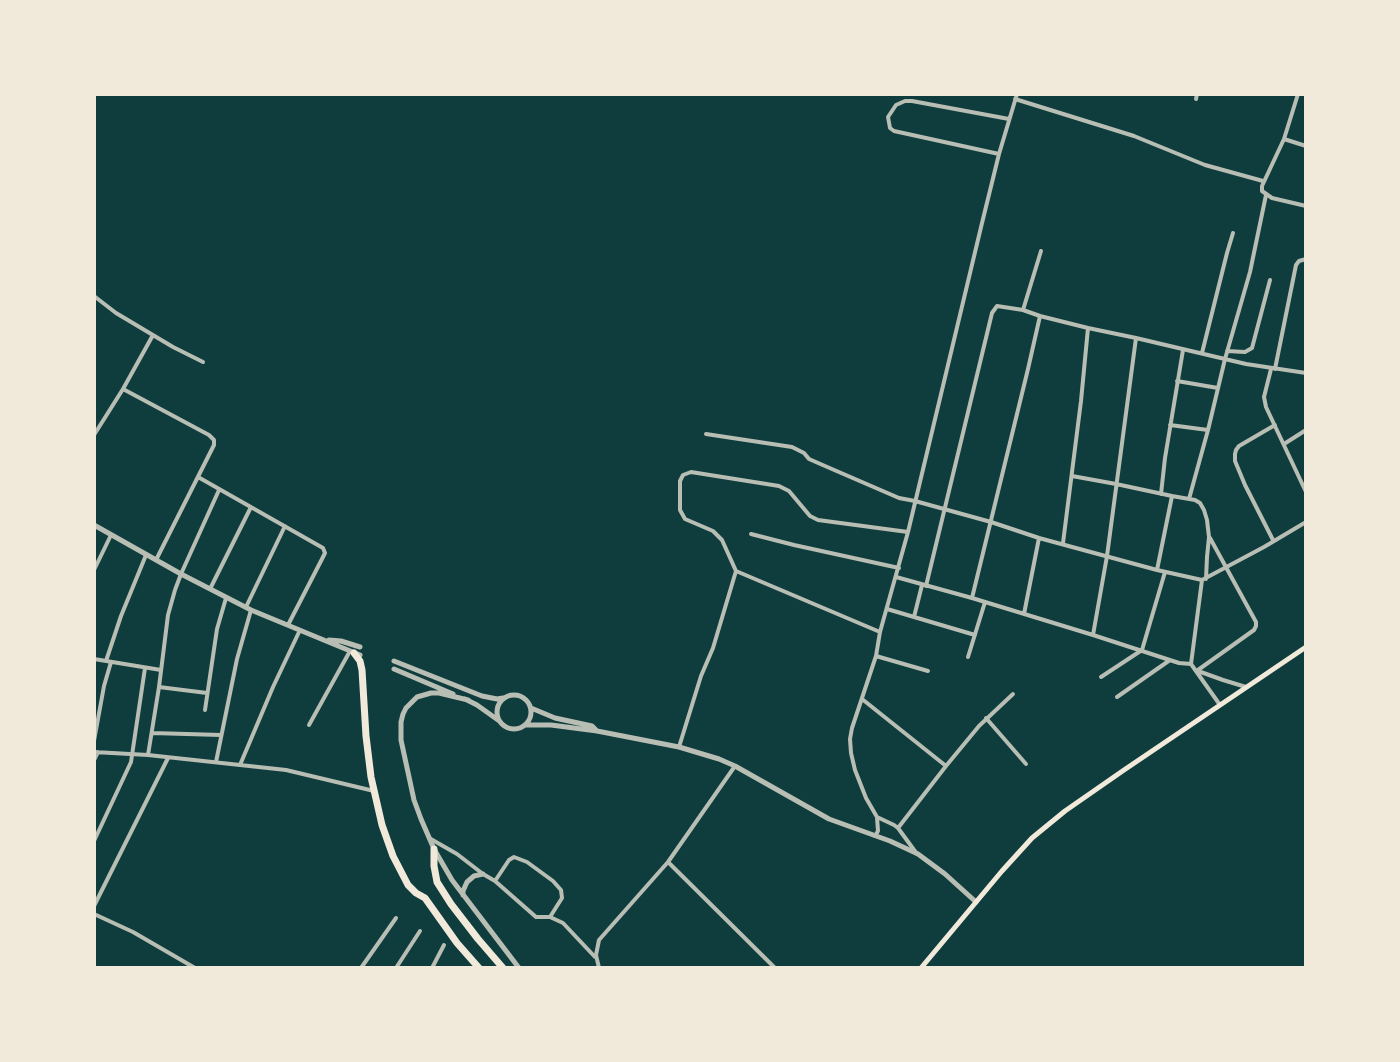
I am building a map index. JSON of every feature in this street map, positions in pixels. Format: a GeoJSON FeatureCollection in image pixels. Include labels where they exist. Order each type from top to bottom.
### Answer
{"type":"FeatureCollection","features":[{"type":"Feature","properties":{"kind":"highway"},"geometry":{"type":"LineString","coordinates":[[356,652],[362,670],[366,736],[374,791],[386,835],[398,866],[408,885],[425,898],[479,968]]}},
{"type":"Feature","properties":{"kind":"highway"},"geometry":{"type":"LineString","coordinates":[[434,849],[437,882],[451,904],[503,968]]}},
{"type":"Feature","properties":{"kind":"main road"},"geometry":{"type":"LineString","coordinates":[[921,968],[1017,854],[1043,829],[1116,775],[1305,647]]}},
{"type":"Feature","properties":{"kind":"street"},"geometry":{"type":"LineString","coordinates":[[1298,94],[1284,139],[1263,181],[1262,191],[1272,198],[1305,207]]}},
{"type":"Feature","properties":{"kind":"street"},"geometry":{"type":"LineString","coordinates":[[875,836],[878,831],[877,817],[863,792],[851,753],[852,728],[876,656],[880,632],[899,568],[999,154],[1016,97],[1134,136],[1205,165],[1263,181]]}},
{"type":"Feature","properties":{"kind":"street"},"geometry":{"type":"LineString","coordinates":[[999,154],[894,132],[890,128],[888,117],[896,105],[912,101],[1010,119]]}},
{"type":"Feature","properties":{"kind":"street"},"geometry":{"type":"LineString","coordinates":[[1284,139],[1305,146]]}},
{"type":"Feature","properties":{"kind":"street"},"geometry":{"type":"LineString","coordinates":[[1189,500],[1227,351],[1250,272],[1266,195]]}},
{"type":"Feature","properties":{"kind":"street"},"geometry":{"type":"LineString","coordinates":[[1202,353],[1233,233]]}},
{"type":"Feature","properties":{"kind":"street"},"geometry":{"type":"LineString","coordinates":[[1023,310],[1041,251]]}},
{"type":"Feature","properties":{"kind":"street"},"geometry":{"type":"LineString","coordinates":[[1305,259],[1296,265],[1273,369],[1264,397],[1266,407],[1305,492]]}},
{"type":"Feature","properties":{"kind":"street"},"geometry":{"type":"LineString","coordinates":[[1227,351],[1238,353],[1252,348],[1270,280]]}},
{"type":"Feature","properties":{"kind":"street"},"geometry":{"type":"LineString","coordinates":[[94,296],[116,313],[202,362]]}},
{"type":"Feature","properties":{"kind":"street"},"geometry":{"type":"LineString","coordinates":[[914,617],[945,509],[995,308],[999,306],[1023,310],[1183,350],[1273,369],[1305,373]]}},
{"type":"Feature","properties":{"kind":"street"},"geometry":{"type":"LineString","coordinates":[[972,598],[1040,316]]}},
{"type":"Feature","properties":{"kind":"street"},"geometry":{"type":"LineString","coordinates":[[1063,543],[1088,328]]}},
{"type":"Feature","properties":{"kind":"street"},"geometry":{"type":"LineString","coordinates":[[94,435],[153,335]]}},
{"type":"Feature","properties":{"kind":"street"},"geometry":{"type":"LineString","coordinates":[[1093,634],[1107,556],[1136,338]]}},
{"type":"Feature","properties":{"kind":"street"},"geometry":{"type":"LineString","coordinates":[[1161,494],[1183,350]]}},
{"type":"Feature","properties":{"kind":"street"},"geometry":{"type":"LineString","coordinates":[[1177,381],[1218,388]]}},
{"type":"Feature","properties":{"kind":"street"},"geometry":{"type":"LineString","coordinates":[[123,389],[209,435],[214,440],[214,445],[155,560]]}},
{"type":"Feature","properties":{"kind":"street"},"geometry":{"type":"LineString","coordinates":[[1170,425],[1208,430]]}},
{"type":"Feature","properties":{"kind":"street"},"geometry":{"type":"LineString","coordinates":[[1273,540],[1245,485],[1235,461],[1235,454],[1239,446],[1275,425]]}},
{"type":"Feature","properties":{"kind":"street"},"geometry":{"type":"LineString","coordinates":[[1284,444],[1304,431]]}},
{"type":"Feature","properties":{"kind":"street"},"geometry":{"type":"LineString","coordinates":[[706,434],[792,447],[804,453],[809,459],[899,498],[1157,570],[1204,579],[1305,522]]}},
{"type":"Feature","properties":{"kind":"street"},"geometry":{"type":"LineString","coordinates":[[679,747],[701,676],[713,648],[736,571],[722,540],[713,531],[685,519],[680,510],[680,481],[683,475],[691,472],[779,486],[786,489],[810,516],[818,520],[908,532]]}},
{"type":"Feature","properties":{"kind":"street"},"geometry":{"type":"LineString","coordinates":[[1072,476],[1195,500],[1200,503],[1207,520],[1209,537],[1192,665],[1220,705]]}},
{"type":"Feature","properties":{"kind":"street"},"geometry":{"type":"LineString","coordinates":[[197,477],[323,548],[324,553],[288,625]]}},
{"type":"Feature","properties":{"kind":"street"},"geometry":{"type":"LineString","coordinates":[[148,755],[168,615],[181,574],[219,490]]}},
{"type":"Feature","properties":{"kind":"street"},"geometry":{"type":"LineString","coordinates":[[1157,570],[1172,496]]}},
{"type":"Feature","properties":{"kind":"street"},"geometry":{"type":"LineString","coordinates":[[210,589],[251,507]]}},
{"type":"Feature","properties":{"kind":"street"},"geometry":{"type":"LineString","coordinates":[[94,525],[248,609],[356,652]]}},
{"type":"Feature","properties":{"kind":"street"},"geometry":{"type":"LineString","coordinates":[[216,762],[248,609],[285,526]]}},
{"type":"Feature","properties":{"kind":"street"},"geometry":{"type":"LineString","coordinates":[[94,570],[111,534]]}},
{"type":"Feature","properties":{"kind":"street"},"geometry":{"type":"LineString","coordinates":[[751,534],[899,568]]}},
{"type":"Feature","properties":{"kind":"street"},"geometry":{"type":"LineString","coordinates":[[1198,670],[1254,630],[1256,626],[1256,622],[1209,537]]}},
{"type":"Feature","properties":{"kind":"street"},"geometry":{"type":"LineString","coordinates":[[1024,614],[1039,538]]}},
{"type":"Feature","properties":{"kind":"street"},"geometry":{"type":"LineString","coordinates":[[94,741],[108,662],[121,616],[146,555]]}},
{"type":"Feature","properties":{"kind":"street"},"geometry":{"type":"LineString","coordinates":[[736,571],[880,632]]}},
{"type":"Feature","properties":{"kind":"street"},"geometry":{"type":"LineString","coordinates":[[1101,676],[1142,650],[1165,572]]}},
{"type":"Feature","properties":{"kind":"street"},"geometry":{"type":"LineString","coordinates":[[896,577],[1192,665],[1222,680],[1246,687]]}},
{"type":"Feature","properties":{"kind":"street"},"geometry":{"type":"LineString","coordinates":[[205,710],[217,630],[226,598]]}},
{"type":"Feature","properties":{"kind":"street"},"geometry":{"type":"LineString","coordinates":[[969,657],[985,602]]}},
{"type":"Feature","properties":{"kind":"street"},"geometry":{"type":"LineString","coordinates":[[887,609],[975,635]]}},
{"type":"Feature","properties":{"kind":"street"},"geometry":{"type":"LineString","coordinates":[[240,765],[300,630]]}},
{"type":"Feature","properties":{"kind":"street"},"geometry":{"type":"LineString","coordinates":[[324,639],[341,642],[356,652]]}},
{"type":"Feature","properties":{"kind":"street"},"geometry":{"type":"LineString","coordinates":[[309,725],[356,652]]}},
{"type":"Feature","properties":{"kind":"street"},"geometry":{"type":"LineString","coordinates":[[876,656],[928,671]]}},
{"type":"Feature","properties":{"kind":"street"},"geometry":{"type":"LineString","coordinates":[[94,660],[161,670]]}},
{"type":"Feature","properties":{"kind":"street"},"geometry":{"type":"LineString","coordinates":[[1117,697],[1170,660]]}},
{"type":"Feature","properties":{"kind":"street"},"geometry":{"type":"LineString","coordinates":[[394,661],[483,696],[497,699],[514,694],[525,698],[531,708],[531,718],[525,725]]}},
{"type":"Feature","properties":{"kind":"street"},"geometry":{"type":"LineString","coordinates":[[94,841],[128,770],[144,668]]}},
{"type":"Feature","properties":{"kind":"street"},"geometry":{"type":"LineString","coordinates":[[394,669],[468,700],[510,729],[525,725],[551,725],[597,730],[706,754],[735,766],[829,819],[918,854],[945,874],[976,902]]}},
{"type":"Feature","properties":{"kind":"street"},"geometry":{"type":"LineString","coordinates":[[159,687],[207,693]]}},
{"type":"Feature","properties":{"kind":"street"},"geometry":{"type":"LineString","coordinates":[[468,700],[439,693],[424,694],[417,698],[406,708],[401,722],[401,740],[414,800],[428,838],[463,896],[519,968]]}},
{"type":"Feature","properties":{"kind":"street"},"geometry":{"type":"LineString","coordinates":[[898,828],[986,718],[1014,694]]}},
{"type":"Feature","properties":{"kind":"street"},"geometry":{"type":"LineString","coordinates":[[498,720],[497,708],[503,698]]}},
{"type":"Feature","properties":{"kind":"street"},"geometry":{"type":"LineString","coordinates":[[862,699],[946,766]]}},
{"type":"Feature","properties":{"kind":"street"},"geometry":{"type":"LineString","coordinates":[[531,708],[555,718],[592,726],[597,730]]}},
{"type":"Feature","properties":{"kind":"street"},"geometry":{"type":"LineString","coordinates":[[986,718],[1026,764]]}},
{"type":"Feature","properties":{"kind":"street"},"geometry":{"type":"LineString","coordinates":[[152,733],[221,735]]}},
{"type":"Feature","properties":{"kind":"street"},"geometry":{"type":"LineString","coordinates":[[94,760],[96,752],[216,762],[301,772],[374,791]]}},
{"type":"Feature","properties":{"kind":"street"},"geometry":{"type":"LineString","coordinates":[[95,902],[168,758]]}},
{"type":"Feature","properties":{"kind":"street"},"geometry":{"type":"LineString","coordinates":[[599,968],[596,950],[599,939],[668,862],[735,766]]}},
{"type":"Feature","properties":{"kind":"street"},"geometry":{"type":"LineString","coordinates":[[877,817],[898,828],[918,854]]}},
{"type":"Feature","properties":{"kind":"street"},"geometry":{"type":"LineString","coordinates":[[428,838],[457,854],[495,881],[536,917],[550,917],[563,923],[596,958]]}},
{"type":"Feature","properties":{"kind":"street"},"geometry":{"type":"LineString","coordinates":[[495,881],[509,860],[514,857],[527,862],[553,881],[561,890],[562,898],[550,917]]}},
{"type":"Feature","properties":{"kind":"street"},"geometry":{"type":"LineString","coordinates":[[668,862],[775,968]]}},
{"type":"Feature","properties":{"kind":"street"},"geometry":{"type":"LineString","coordinates":[[463,896],[467,882],[474,876],[483,874]]}},
{"type":"Feature","properties":{"kind":"street"},"geometry":{"type":"LineString","coordinates":[[94,914],[133,932],[195,968]]}},
{"type":"Feature","properties":{"kind":"street"},"geometry":{"type":"LineString","coordinates":[[361,968],[396,918]]}},
{"type":"Feature","properties":{"kind":"street"},"geometry":{"type":"LineString","coordinates":[[396,968],[420,931]]}},
{"type":"Feature","properties":{"kind":"street"},"geometry":{"type":"LineString","coordinates":[[432,968],[444,945]]}}]}
